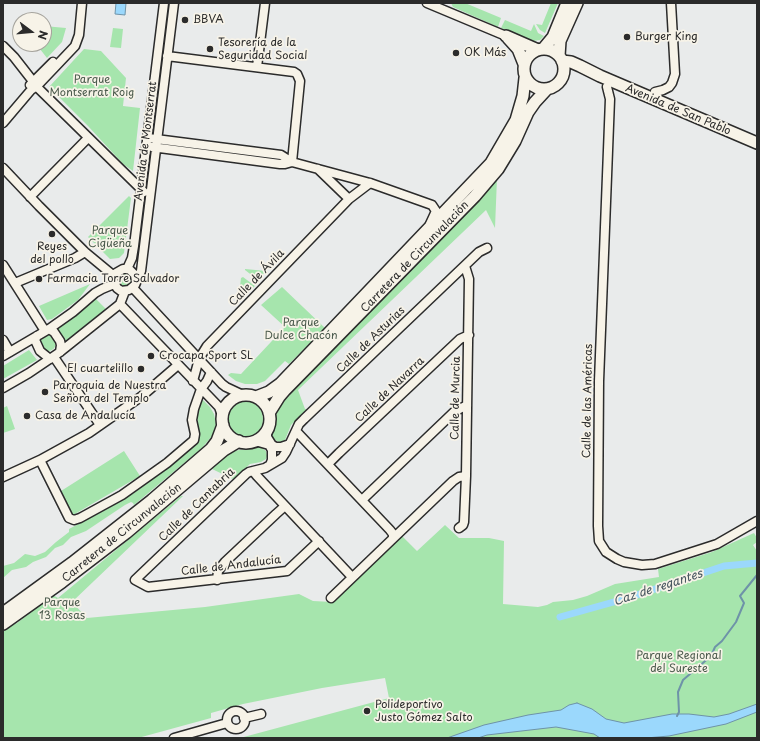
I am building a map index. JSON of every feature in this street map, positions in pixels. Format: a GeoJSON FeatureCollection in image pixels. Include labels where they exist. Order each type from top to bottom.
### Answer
{"type":"FeatureCollection","features":[{"type":"Feature","properties":{"kind":"main road"},"geometry":{"type":"LineString","coordinates":[[567,3],[553,37],[540,49],[529,55],[524,64],[523,71],[525,78],[534,87],[547,89],[553,87],[562,78],[564,72],[561,58],[560,40],[577,3]]}},
{"type":"Feature","properties":{"kind":"main road"},"geometry":{"type":"LineString","coordinates":[[506,36],[540,49],[552,50],[561,58]]}},
{"type":"Feature","properties":{"kind":"main road"},"geometry":{"type":"LineString","coordinates":[[506,36],[518,49],[524,64]]}},
{"type":"Feature","properties":{"kind":"main road","name":"Avenida de San Pablo"},"geometry":{"type":"LineString","coordinates":[[561,58],[757,143]]}},
{"type":"Feature","properties":{"kind":"main road","name":"Avenida de San Pablo"},"geometry":{"type":"LineString","coordinates":[[562,78],[576,70],[600,76]]}},
{"type":"Feature","properties":{"kind":"main road","name":"Carretera de Circunvalación"},"geometry":{"type":"LineString","coordinates":[[256,397],[268,392],[280,384],[491,163],[516,120],[523,96],[525,78]]}},
{"type":"Feature","properties":{"kind":"main road","name":"Carretera de Circunvalación"},"geometry":{"type":"LineString","coordinates":[[269,413],[278,397],[475,196],[498,169],[515,141],[528,112],[547,89]]}},
{"type":"Feature","properties":{"kind":"main road"},"geometry":{"type":"LineString","coordinates":[[249,395],[256,397],[266,406],[269,413],[270,418],[267,429],[260,438],[255,441],[238,441],[226,432],[223,420],[225,408],[235,397],[249,395]]}},
{"type":"Feature","properties":{"kind":"main road","name":"Carretera de Circunvalación"},"geometry":{"type":"LineString","coordinates":[[3,613],[72,563],[152,500],[211,449],[217,441],[223,420]]}},
{"type":"Feature","properties":{"kind":"main road","name":"Carretera de Circunvalación"},"geometry":{"type":"LineString","coordinates":[[3,624],[62,582],[126,533],[224,450],[238,441]]}},
{"type":"Feature","properties":{"kind":"street"},"geometry":{"type":"LineString","coordinates":[[3,123],[70,44],[78,3]]}},
{"type":"Feature","properties":{"kind":"street"},"geometry":{"type":"LineString","coordinates":[[3,117],[75,46],[79,35],[82,3]]}},
{"type":"Feature","properties":{"kind":"street","name":"Avenida de Montserrat"},"geometry":{"type":"LineString","coordinates":[[127,269],[133,252],[164,3]]}},
{"type":"Feature","properties":{"kind":"street","name":"Avenida de Montserrat"},"geometry":{"type":"LineString","coordinates":[[120,304],[141,271],[174,3]]}},
{"type":"Feature","properties":{"kind":"street"},"geometry":{"type":"LineString","coordinates":[[257,67],[265,3]]}},
{"type":"Feature","properties":{"kind":"street"},"geometry":{"type":"LineString","coordinates":[[427,3],[506,36]]}},
{"type":"Feature","properties":{"kind":"street"},"geometry":{"type":"LineString","coordinates":[[655,92],[669,87],[675,74],[671,3]]}},
{"type":"Feature","properties":{"kind":"street"},"geometry":{"type":"LineString","coordinates":[[3,46],[14,57],[35,84],[150,198]]}},
{"type":"Feature","properties":{"kind":"street"},"geometry":{"type":"LineString","coordinates":[[167,56],[294,72],[299,76],[300,81],[292,162]]}},
{"type":"Feature","properties":{"kind":"street","name":"Calle de las Américas"},"geometry":{"type":"LineString","coordinates":[[607,87],[610,99],[599,376],[598,526],[600,541],[606,552],[614,558],[624,562],[636,564],[655,564],[717,544],[757,521]]}},
{"type":"Feature","properties":{"kind":"street"},"geometry":{"type":"LineString","coordinates":[[30,197],[88,138]]}},
{"type":"Feature","properties":{"kind":"street"},"geometry":{"type":"LineString","coordinates":[[147,142],[281,155],[292,162],[357,179],[432,205],[436,211],[428,228]]}},
{"type":"Feature","properties":{"kind":"street"},"geometry":{"type":"LineString","coordinates":[[3,168],[30,197],[114,280],[117,288],[132,287]]}},
{"type":"Feature","properties":{"kind":"street"},"geometry":{"type":"LineString","coordinates":[[317,168],[350,199]]}},
{"type":"Feature","properties":{"kind":"street","name":"Calle de Ávila"},"geometry":{"type":"LineString","coordinates":[[350,199],[357,179]]}},
{"type":"Feature","properties":{"kind":"street","name":"Calle de Ávila"},"geometry":{"type":"LineString","coordinates":[[193,381],[200,359],[207,346],[350,199],[370,183]]}},
{"type":"Feature","properties":{"kind":"street","name":"Calle de Asturias"},"geometry":{"type":"LineString","coordinates":[[282,458],[304,419],[479,252],[487,248]]}},
{"type":"Feature","properties":{"kind":"street"},"geometry":{"type":"LineString","coordinates":[[14,283],[75,258],[85,252]]}},
{"type":"Feature","properties":{"kind":"street"},"geometry":{"type":"LineString","coordinates":[[3,264],[14,283],[47,330],[54,332],[60,341],[61,345],[54,356]]}},
{"type":"Feature","properties":{"kind":"street","name":"Calle de Murcia"},"geometry":{"type":"LineString","coordinates":[[459,528],[461,528],[464,522],[466,476],[469,279],[465,266]]}},
{"type":"Feature","properties":{"kind":"street"},"geometry":{"type":"LineString","coordinates":[[3,340],[6,354],[47,330],[73,312],[95,293],[114,280],[119,270],[127,269],[135,275],[132,287]]}},
{"type":"Feature","properties":{"kind":"street"},"geometry":{"type":"LineString","coordinates":[[132,287],[226,387],[242,395]]}},
{"type":"Feature","properties":{"kind":"street"},"geometry":{"type":"LineString","coordinates":[[3,388],[54,356],[120,304],[218,407],[223,420]]}},
{"type":"Feature","properties":{"kind":"street","name":"Calle de Navarra"},"geometry":{"type":"LineString","coordinates":[[328,464],[460,339],[469,335]]}},
{"type":"Feature","properties":{"kind":"street"},"geometry":{"type":"LineString","coordinates":[[37,336],[36,340],[40,351],[54,356],[100,425]]}},
{"type":"Feature","properties":{"kind":"street"},"geometry":{"type":"LineString","coordinates":[[3,477],[40,460],[77,440],[142,396],[178,365]]}},
{"type":"Feature","properties":{"kind":"street"},"geometry":{"type":"LineString","coordinates":[[40,460],[69,518],[74,520],[80,518],[122,495],[167,463],[194,440],[192,415],[201,389],[211,372]]}},
{"type":"Feature","properties":{"kind":"street"},"geometry":{"type":"LineString","coordinates":[[362,500],[454,412],[467,405]]}},
{"type":"Feature","properties":{"kind":"street"},"geometry":{"type":"LineString","coordinates":[[267,429],[267,437],[272,445],[281,447],[290,444]]}},
{"type":"Feature","properties":{"kind":"street"},"geometry":{"type":"LineString","coordinates":[[296,432],[390,530],[393,534],[393,538]]}},
{"type":"Feature","properties":{"kind":"street"},"geometry":{"type":"LineString","coordinates":[[255,441],[269,445],[272,450],[272,460],[270,465]]}},
{"type":"Feature","properties":{"kind":"street","name":"Calle de Cantabria"},"geometry":{"type":"LineString","coordinates":[[135,580],[246,474],[260,470],[282,458]]}},
{"type":"Feature","properties":{"kind":"street"},"geometry":{"type":"LineString","coordinates":[[253,471],[352,577]]}},
{"type":"Feature","properties":{"kind":"street"},"geometry":{"type":"LineString","coordinates":[[331,598],[453,481],[466,476]]}},
{"type":"Feature","properties":{"kind":"street"},"geometry":{"type":"LineString","coordinates":[[217,580],[218,572],[225,562],[286,506]]}},
{"type":"Feature","properties":{"kind":"street","name":"Calle de Andalucía"},"geometry":{"type":"LineString","coordinates":[[135,580],[148,587],[287,571],[319,541]]}},
{"type":"Feature","properties":{"kind":"street"},"geometry":{"type":"LineString","coordinates":[[232,712],[241,713],[244,718],[244,724],[240,728],[231,728],[227,723],[227,717],[232,712]]}},
{"type":"Feature","properties":{"kind":"street"},"geometry":{"type":"LineString","coordinates":[[244,718],[261,714]]}},
{"type":"Feature","properties":{"kind":"street"},"geometry":{"type":"LineString","coordinates":[[174,738],[227,723]]}},
{"type":"Feature","properties":{"kind":"green space"},"geometry":{"type":"Polygon","coordinates":[[[451,3],[465,3],[501,18],[498,27],[453,7],[451,3]]]}},
{"type":"Feature","properties":{"kind":"green space"},"geometry":{"type":"Polygon","coordinates":[[[551,3],[558,3],[545,33],[540,30],[536,24],[542,25],[551,3]]]}},
{"type":"Feature","properties":{"kind":"green space"},"geometry":{"type":"Polygon","coordinates":[[[505,20],[531,31],[534,24],[538,33],[544,36],[540,40],[533,41],[501,28],[505,20]]]}},
{"type":"Feature","properties":{"kind":"green space"},"geometry":{"type":"Polygon","coordinates":[[[52,27],[66,28],[62,42],[47,58],[42,52],[52,52],[52,27]]]}},
{"type":"Feature","properties":{"kind":"green space"},"geometry":{"type":"Polygon","coordinates":[[[113,28],[123,29],[121,48],[110,47],[113,28]]]}},
{"type":"Feature","properties":{"kind":"green space","name":"Parque Montserrat Roig"},"geometry":{"type":"Polygon","coordinates":[[[84,49],[101,51],[126,78],[123,106],[140,108],[133,171],[123,164],[49,87],[84,49]]]}},
{"type":"Feature","properties":{"kind":"green space"},"geometry":{"type":"Polygon","coordinates":[[[497,178],[495,228],[486,210],[298,390],[305,409],[307,409],[291,425],[285,440],[279,442],[275,440],[272,435],[277,412],[281,404],[497,178]]]}},
{"type":"Feature","properties":{"kind":"green space","name":"Parque Cigüeña"},"geometry":{"type":"Polygon","coordinates":[[[129,196],[131,198],[124,253],[119,258],[110,259],[88,237],[129,196]]]}},
{"type":"Feature","properties":{"kind":"green space"},"geometry":{"type":"Polygon","coordinates":[[[245,269],[266,271],[258,280],[245,269]]]}},
{"type":"Feature","properties":{"kind":"green space"},"geometry":{"type":"Polygon","coordinates":[[[123,274],[127,274],[131,280],[127,286],[123,286],[119,282],[119,278],[123,274]]]}},
{"type":"Feature","properties":{"kind":"green space"},"geometry":{"type":"Polygon","coordinates":[[[243,277],[255,286],[247,293],[239,295],[241,278],[243,277]]]}},
{"type":"Feature","properties":{"kind":"green space"},"geometry":{"type":"Polygon","coordinates":[[[90,284],[78,300],[52,319],[47,320],[39,306],[90,284]]]}},
{"type":"Feature","properties":{"kind":"green space","name":"Parque Dulce Chacón"},"geometry":{"type":"Polygon","coordinates":[[[282,287],[325,328],[289,364],[285,361],[265,381],[257,384],[245,384],[236,381],[228,375],[231,373],[241,374],[285,327],[261,305],[282,287]]]}},
{"type":"Feature","properties":{"kind":"green space"},"geometry":{"type":"Polygon","coordinates":[[[95,298],[106,309],[66,341],[63,341],[56,329],[95,298]]]}},
{"type":"Feature","properties":{"kind":"green space"},"geometry":{"type":"Polygon","coordinates":[[[48,335],[55,340],[56,343],[51,350],[48,351],[41,346],[40,343],[45,336],[48,335]]]}},
{"type":"Feature","properties":{"kind":"green space"},"geometry":{"type":"Polygon","coordinates":[[[29,350],[37,360],[3,379],[3,366],[29,350]]]}},
{"type":"Feature","properties":{"kind":"green space"},"geometry":{"type":"Polygon","coordinates":[[[202,399],[210,407],[214,414],[216,424],[212,436],[202,448],[134,505],[131,502],[125,505],[86,531],[71,537],[63,545],[55,548],[46,557],[33,562],[26,567],[12,570],[3,578],[3,566],[14,563],[25,554],[35,556],[45,552],[69,532],[69,529],[134,493],[196,445],[199,440],[197,416],[202,399]]]}},
{"type":"Feature","properties":{"kind":"green space"},"geometry":{"type":"Polygon","coordinates":[[[249,401],[258,406],[262,412],[262,426],[258,432],[249,437],[241,437],[232,432],[228,426],[227,415],[232,406],[238,402],[249,401]]]}},
{"type":"Feature","properties":{"kind":"green space"},"geometry":{"type":"Polygon","coordinates":[[[7,406],[15,429],[3,433],[3,408],[7,406]]]}},
{"type":"Feature","properties":{"kind":"green space"},"geometry":{"type":"Polygon","coordinates":[[[260,447],[266,451],[266,459],[261,462],[250,464],[233,479],[212,469],[225,455],[233,451],[260,447]]]}},
{"type":"Feature","properties":{"kind":"green space"},"geometry":{"type":"Polygon","coordinates":[[[124,451],[140,476],[73,515],[61,491],[124,451]]]}},
{"type":"Feature","properties":{"kind":"green space"},"geometry":{"type":"Polygon","coordinates":[[[181,496],[183,496],[72,602],[87,618],[205,607],[299,594],[313,601],[332,602],[402,536],[417,551],[445,525],[459,538],[489,538],[504,541],[503,604],[538,607],[553,602],[573,600],[587,596],[615,584],[659,577],[658,569],[712,552],[754,533],[757,538],[757,542],[753,545],[757,551],[757,738],[240,738],[389,698],[385,678],[322,688],[243,704],[211,713],[211,718],[138,738],[3,738],[3,630],[17,623],[53,595],[58,598],[181,496]]]}},
{"type":"Feature","properties":{"kind":"water"},"geometry":{"type":"Polygon","coordinates":[[[116,3],[126,3],[125,15],[115,14],[116,3]]]}},
{"type":"Feature","properties":{"kind":"water"},"geometry":{"type":"Polygon","coordinates":[[[577,703],[592,709],[606,719],[624,723],[672,714],[689,714],[714,717],[729,714],[757,704],[757,712],[726,724],[669,736],[646,738],[600,738],[594,734],[556,727],[487,735],[478,738],[447,738],[484,725],[528,715],[561,710],[569,705],[577,703]]]}},
{"type":"Feature","properties":{"kind":"waterway","name":"Caz de regantes"},"geometry":{"type":"LineString","coordinates":[[560,617],[628,598],[724,566],[757,563]]}},
{"type":"Feature","properties":{"kind":"waterway"},"geometry":{"type":"LineString","coordinates":[[677,716],[679,712],[678,692],[683,680],[711,656],[715,647],[722,641],[736,622],[744,603],[740,596],[757,575]]}},
{"type":"Feature","properties":{"kind":"place","name":"BBVA"},"geometry":{"type":"Point","coordinates":[185,20]}},
{"type":"Feature","properties":{"kind":"place","name":"Burger King"},"geometry":{"type":"Point","coordinates":[627,37]}},
{"type":"Feature","properties":{"kind":"place","name":"Tesorería de la Seguridad Social"},"geometry":{"type":"Point","coordinates":[210,49]}},
{"type":"Feature","properties":{"kind":"place","name":"OK Más"},"geometry":{"type":"Point","coordinates":[456,53]}},
{"type":"Feature","properties":{"kind":"place","name":"Reyes del pollo"},"geometry":{"type":"Point","coordinates":[52,234]}},
{"type":"Feature","properties":{"kind":"place","name":"Farmacia Torre Salvador"},"geometry":{"type":"Point","coordinates":[39,279]}},
{"type":"Feature","properties":{"kind":"place","name":"Crocapa Sport SL"},"geometry":{"type":"Point","coordinates":[151,356]}},
{"type":"Feature","properties":{"kind":"place","name":"El cuartelillo"},"geometry":{"type":"Point","coordinates":[141,369]}},
{"type":"Feature","properties":{"kind":"place","name":"Parroquia de Nuestra Señora del Templo"},"geometry":{"type":"Point","coordinates":[45,392]}},
{"type":"Feature","properties":{"kind":"place","name":"Casa de Andalucía"},"geometry":{"type":"Point","coordinates":[27,416]}},
{"type":"Feature","properties":{"kind":"place","name":"Polideportivo Justo Gómez Salto"},"geometry":{"type":"Point","coordinates":[367,711]}},
{"type":"Feature","properties":{"kind":"park label","name":"Parque 13 Rosas"},"geometry":{"type":"Point","coordinates":[62,609]}},
{"type":"Feature","properties":{"kind":"park label","name":"Parque Regional del Sureste"},"geometry":{"type":"Point","coordinates":[679,662]}}]}
